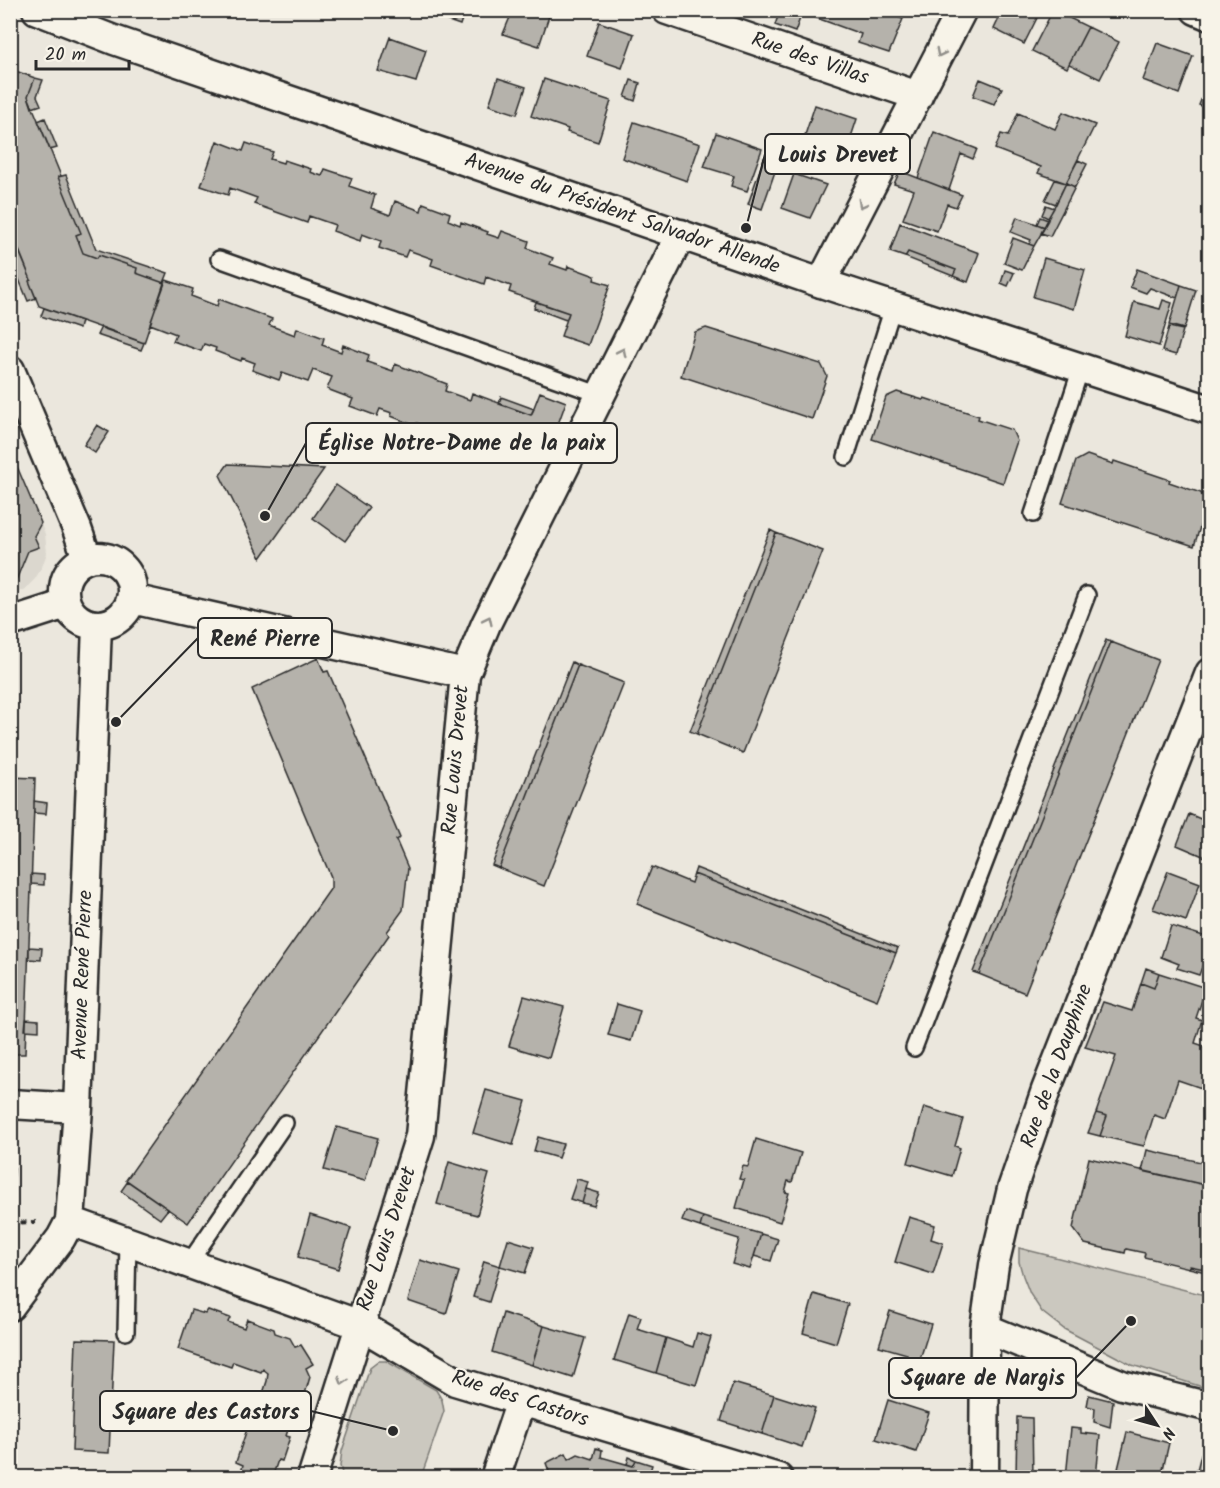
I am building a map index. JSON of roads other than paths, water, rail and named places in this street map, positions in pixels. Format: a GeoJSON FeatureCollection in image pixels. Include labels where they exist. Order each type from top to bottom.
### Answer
{"type":"FeatureCollection","features":[{"type":"Feature","properties":{"kind":"street","name":"Avenue du Président Salvador Allende"},"geometry":{"type":"LineString","coordinates":[[37,10],[114,40],[821,283],[1209,410]]}},
{"type":"Feature","properties":{"kind":"street","name":"Rue des Villas"},"geometry":{"type":"LineString","coordinates":[[667,10],[918,96]]}},
{"type":"Feature","properties":{"kind":"street"},"geometry":{"type":"LineString","coordinates":[[821,283],[962,10]]}},
{"type":"Feature","properties":{"kind":"street"},"geometry":{"type":"LineString","coordinates":[[1196,10],[1209,16]]}},
{"type":"Feature","properties":{"kind":"street","name":"Rue Louis Drevet"},"geometry":{"type":"LineString","coordinates":[[312,1478],[420,1136],[465,674],[486,624],[681,234]]}},
{"type":"Feature","properties":{"kind":"street"},"geometry":{"type":"LineString","coordinates":[[10,370],[87,558]]}},
{"type":"Feature","properties":{"kind":"street"},"geometry":{"type":"LineString","coordinates":[[97,556],[107,557],[125,569],[130,578],[132,599],[127,610],[119,618],[108,624],[97,626],[78,619],[66,604],[63,593],[69,572],[77,563],[97,556]]}},
{"type":"Feature","properties":{"kind":"street"},"geometry":{"type":"LineString","coordinates":[[132,599],[465,674]]}},
{"type":"Feature","properties":{"kind":"street"},"geometry":{"type":"LineString","coordinates":[[10,622],[66,604]]}},
{"type":"Feature","properties":{"kind":"street","name":"Avenue René Pierre"},"geometry":{"type":"LineString","coordinates":[[10,1306],[61,1238],[70,1221],[78,1108],[97,626]]}},
{"type":"Feature","properties":{"kind":"street","name":"Rue de la Dauphine"},"geometry":{"type":"LineString","coordinates":[[984,1478],[985,1328],[994,1265],[1012,1190],[1046,1090],[1209,673]]}},
{"type":"Feature","properties":{"kind":"street"},"geometry":{"type":"LineString","coordinates":[[10,1104],[78,1108]]}},
{"type":"Feature","properties":{"kind":"street","name":"Rue des Castors"},"geometry":{"type":"LineString","coordinates":[[70,1221],[360,1325],[455,1381],[778,1478]]}},
{"type":"Feature","properties":{"kind":"street"},"geometry":{"type":"LineString","coordinates":[[985,1328],[1122,1385],[1209,1407]]}},
{"type":"Feature","properties":{"kind":"street"},"geometry":{"type":"LineString","coordinates":[[495,1478],[520,1401]]}},
{"type":"Feature","properties":{"kind":"lane"},"geometry":{"type":"LineString","coordinates":[[219,259],[600,396]]}},
{"type":"Feature","properties":{"kind":"lane"},"geometry":{"type":"LineString","coordinates":[[846,457],[893,307]]}},
{"type":"Feature","properties":{"kind":"lane"},"geometry":{"type":"LineString","coordinates":[[1033,514],[1081,368]]}},
{"type":"Feature","properties":{"kind":"lane"},"geometry":{"type":"LineString","coordinates":[[914,1048],[1087,596]]}},
{"type":"Feature","properties":{"kind":"lane"},"geometry":{"type":"LineString","coordinates":[[189,1263],[285,1123]]}},
{"type":"Feature","properties":{"kind":"lane"},"geometry":{"type":"LineString","coordinates":[[126,1332],[128,1242]]}},
{"type":"Feature","properties":{"kind":"place","name":"Louis Drevet"},"geometry":{"type":"Point","coordinates":[746,228]}},
{"type":"Feature","properties":{"kind":"place","name":"Église Notre-Dame de la paix"},"geometry":{"type":"Point","coordinates":[265,516]}},
{"type":"Feature","properties":{"kind":"place","name":"René Pierre"},"geometry":{"type":"Point","coordinates":[116,722]}},
{"type":"Feature","properties":{"kind":"place","name":"Square de Nargis"},"geometry":{"type":"Point","coordinates":[1131,1321]}},
{"type":"Feature","properties":{"kind":"place","name":"Square des Castors"},"geometry":{"type":"Point","coordinates":[393,1431]}}]}
